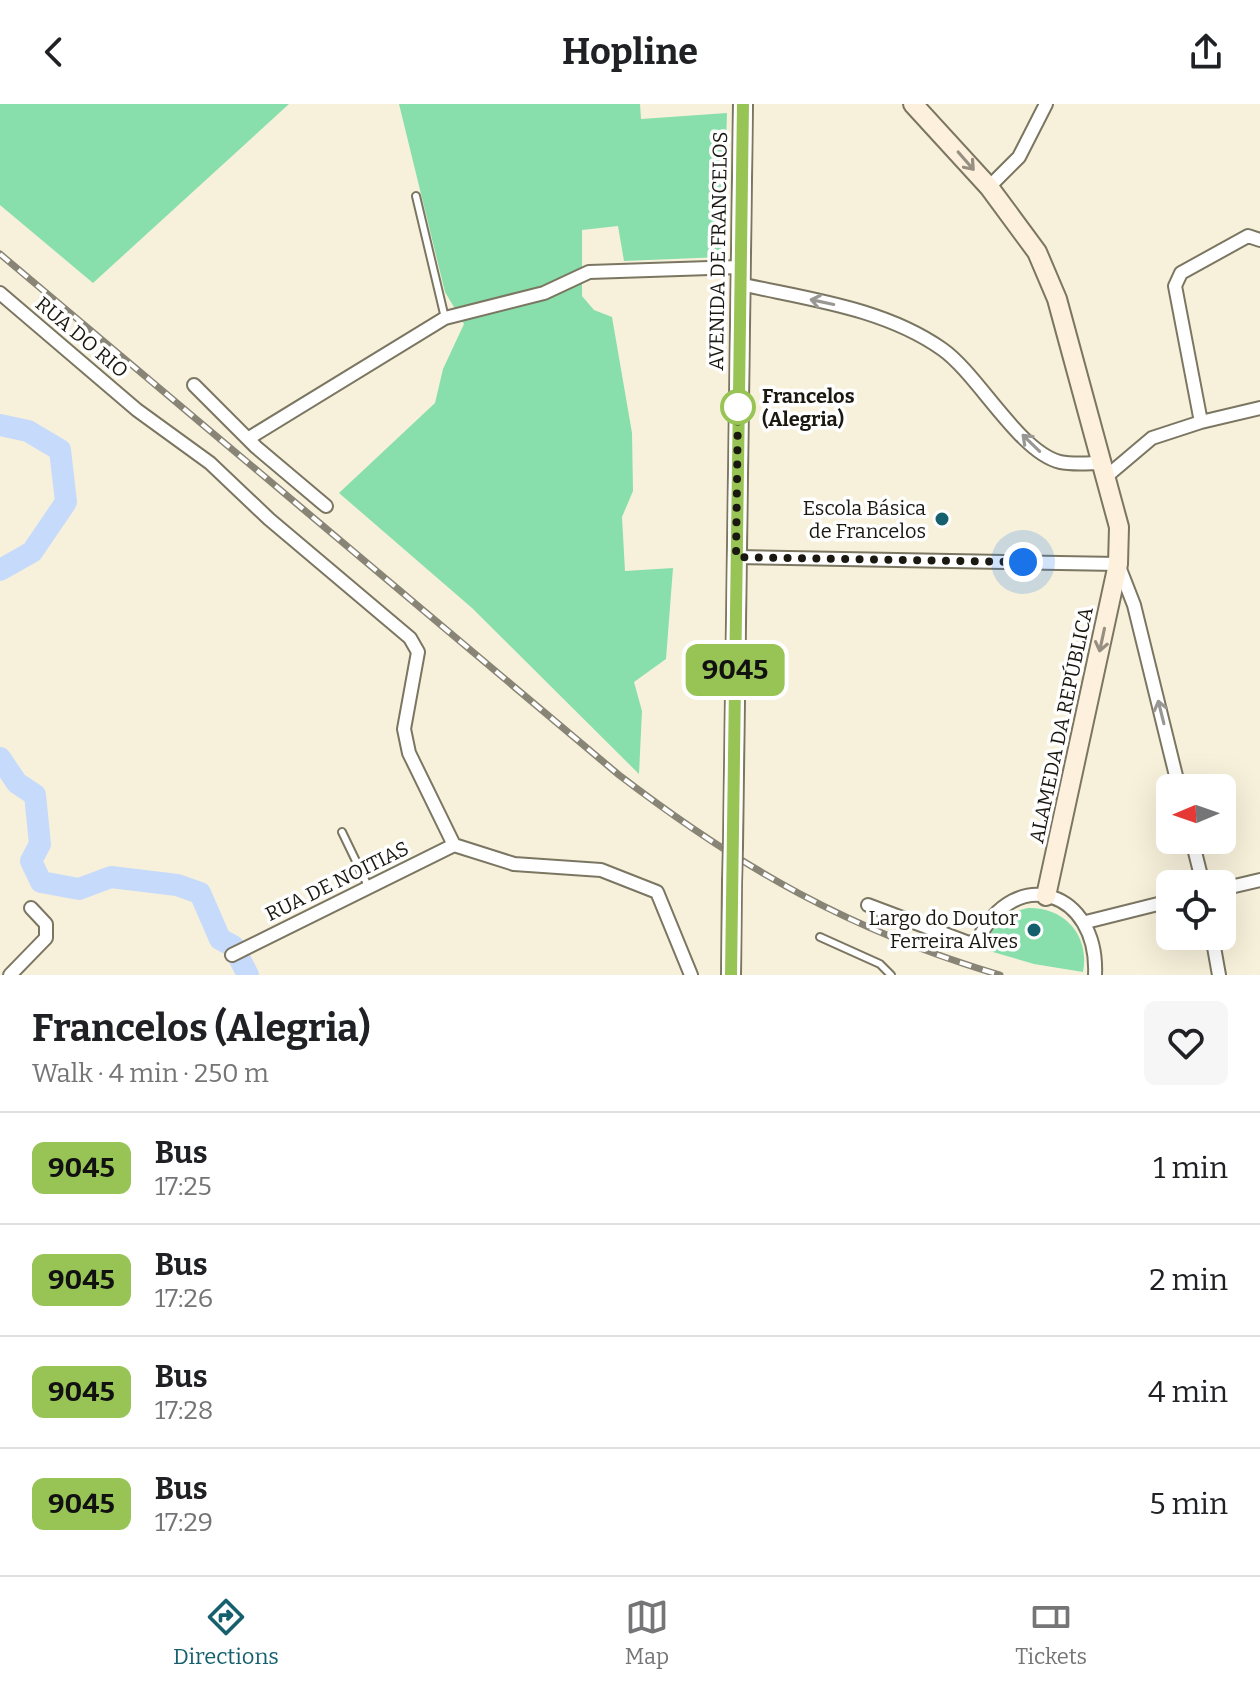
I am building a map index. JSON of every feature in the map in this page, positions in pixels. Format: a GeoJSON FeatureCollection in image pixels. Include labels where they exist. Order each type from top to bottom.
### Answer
{"type":"FeatureCollection","features":[{"type":"Feature","properties":{"kind":"main road","name":"AVENIDA DE FRANCELOS"},"geometry":{"type":"LineString","coordinates":[[731,975],[743,104]]}},
{"type":"Feature","properties":{"kind":"main road","name":"ALAMEDA DA REPÚBLICA"},"geometry":{"type":"LineString","coordinates":[[913,104],[989,187],[1037,252],[1057,299],[1119,527],[1118,564],[1046,896]]}},
{"type":"Feature","properties":{"kind":"street"},"geometry":{"type":"LineString","coordinates":[[989,187],[1019,157],[1046,104]]}},
{"type":"Feature","properties":{"kind":"street"},"geometry":{"type":"LineString","coordinates":[[1201,422],[1175,286],[1181,273],[1248,236],[1260,240]]}},
{"type":"Feature","properties":{"kind":"street"},"geometry":{"type":"LineString","coordinates":[[249,438],[445,318],[544,293],[589,272],[740,276],[897,324],[944,350],[1037,450],[1060,462],[1105,469],[1152,438],[1260,408]]}},
{"type":"Feature","properties":{"kind":"street","name":"RUA DO RIO"},"geometry":{"type":"LineString","coordinates":[[0,293],[137,410],[210,463],[269,519],[410,638],[418,652],[404,729],[409,753],[454,845]]}},
{"type":"Feature","properties":{"kind":"street"},"geometry":{"type":"LineString","coordinates":[[194,385],[326,506]]}},
{"type":"Feature","properties":{"kind":"street"},"geometry":{"type":"LineString","coordinates":[[736,557],[1118,564],[1134,605],[1176,774]]}},
{"type":"Feature","properties":{"kind":"street"},"geometry":{"type":"LineString","coordinates":[[454,845],[514,864],[601,870],[657,892],[691,975]]}},
{"type":"Feature","properties":{"kind":"street","name":"RUA DE NOITIAS"},"geometry":{"type":"LineString","coordinates":[[235,954],[454,845]]}},
{"type":"Feature","properties":{"kind":"street"},"geometry":{"type":"LineString","coordinates":[[1236,886],[1260,880]]}},
{"type":"Feature","properties":{"kind":"street"},"geometry":{"type":"LineString","coordinates":[[868,905],[969,943],[978,940],[987,920],[1006,903],[1046,896],[1071,906],[1086,922],[1097,948],[1095,975]]}},
{"type":"Feature","properties":{"kind":"street"},"geometry":{"type":"LineString","coordinates":[[1086,922],[1156,904]]}},
{"type":"Feature","properties":{"kind":"street"},"geometry":{"type":"LineString","coordinates":[[10,975],[46,938],[46,924],[31,908]]}},
{"type":"Feature","properties":{"kind":"street"},"geometry":{"type":"LineString","coordinates":[[1215,950],[1219,975]]}},
{"type":"Feature","properties":{"kind":"lane"},"geometry":{"type":"LineString","coordinates":[[416,196],[445,318]]}},
{"type":"Feature","properties":{"kind":"lane"},"geometry":{"type":"LineString","coordinates":[[342,832],[369,888]]}},
{"type":"Feature","properties":{"kind":"lane"},"geometry":{"type":"LineString","coordinates":[[820,937],[880,964],[891,975]]}},
{"type":"Feature","properties":{"kind":"green space"},"geometry":{"type":"Polygon","coordinates":[[[0,104],[289,104],[93,283],[0,205],[0,104]]]}},
{"type":"Feature","properties":{"kind":"green space"},"geometry":{"type":"Polygon","coordinates":[[[399,104],[640,104],[641,119],[727,113],[722,257],[624,261],[618,226],[582,230],[582,296],[594,310],[612,317],[632,433],[633,491],[622,517],[625,571],[673,568],[666,659],[634,682],[642,711],[639,774],[472,608],[339,493],[435,403],[443,369],[464,324],[445,292],[399,104]]]}},
{"type":"Feature","properties":{"kind":"green space"},"geometry":{"type":"Polygon","coordinates":[[[1028,908],[1053,913],[1072,926],[1083,947],[1083,972],[1034,964],[986,950],[989,934],[999,922],[1028,908]]]}},
{"type":"Feature","properties":{"kind":"waterway"},"geometry":{"type":"LineString","coordinates":[[0,425],[28,431],[60,450],[66,502],[32,552],[0,570]]}},
{"type":"Feature","properties":{"kind":"waterway"},"geometry":{"type":"LineString","coordinates":[[0,758],[17,783],[35,795],[40,844],[31,861],[41,882],[79,889],[111,877],[177,885],[200,893],[220,939],[233,946],[248,975]]}},
{"type":"Feature","properties":{"kind":"railway"},"geometry":{"type":"LineString","coordinates":[[0,254],[619,775],[665,809],[754,868],[846,917],[946,958],[1000,975]]}},
{"type":"Feature","properties":{"kind":"bus line","name":"9045"},"geometry":{"type":"LineString","coordinates":[[731,975],[743,104]]}},
{"type":"Feature","properties":{"kind":"place","name":"Francelos (Alegria)"},"geometry":{"type":"Point","coordinates":[738,407]}},
{"type":"Feature","properties":{"kind":"place","name":"Escola Básica de Francelos"},"geometry":{"type":"Point","coordinates":[942,519]}},
{"type":"Feature","properties":{"kind":"place","name":"Largo do Doutor Ferreira Alves"},"geometry":{"type":"Point","coordinates":[1034,930]}},
{"type":"Feature","properties":{"kind":"route"},"geometry":{"type":"LineString","coordinates":[[738,407],[736,557],[1023,562]]}}]}
